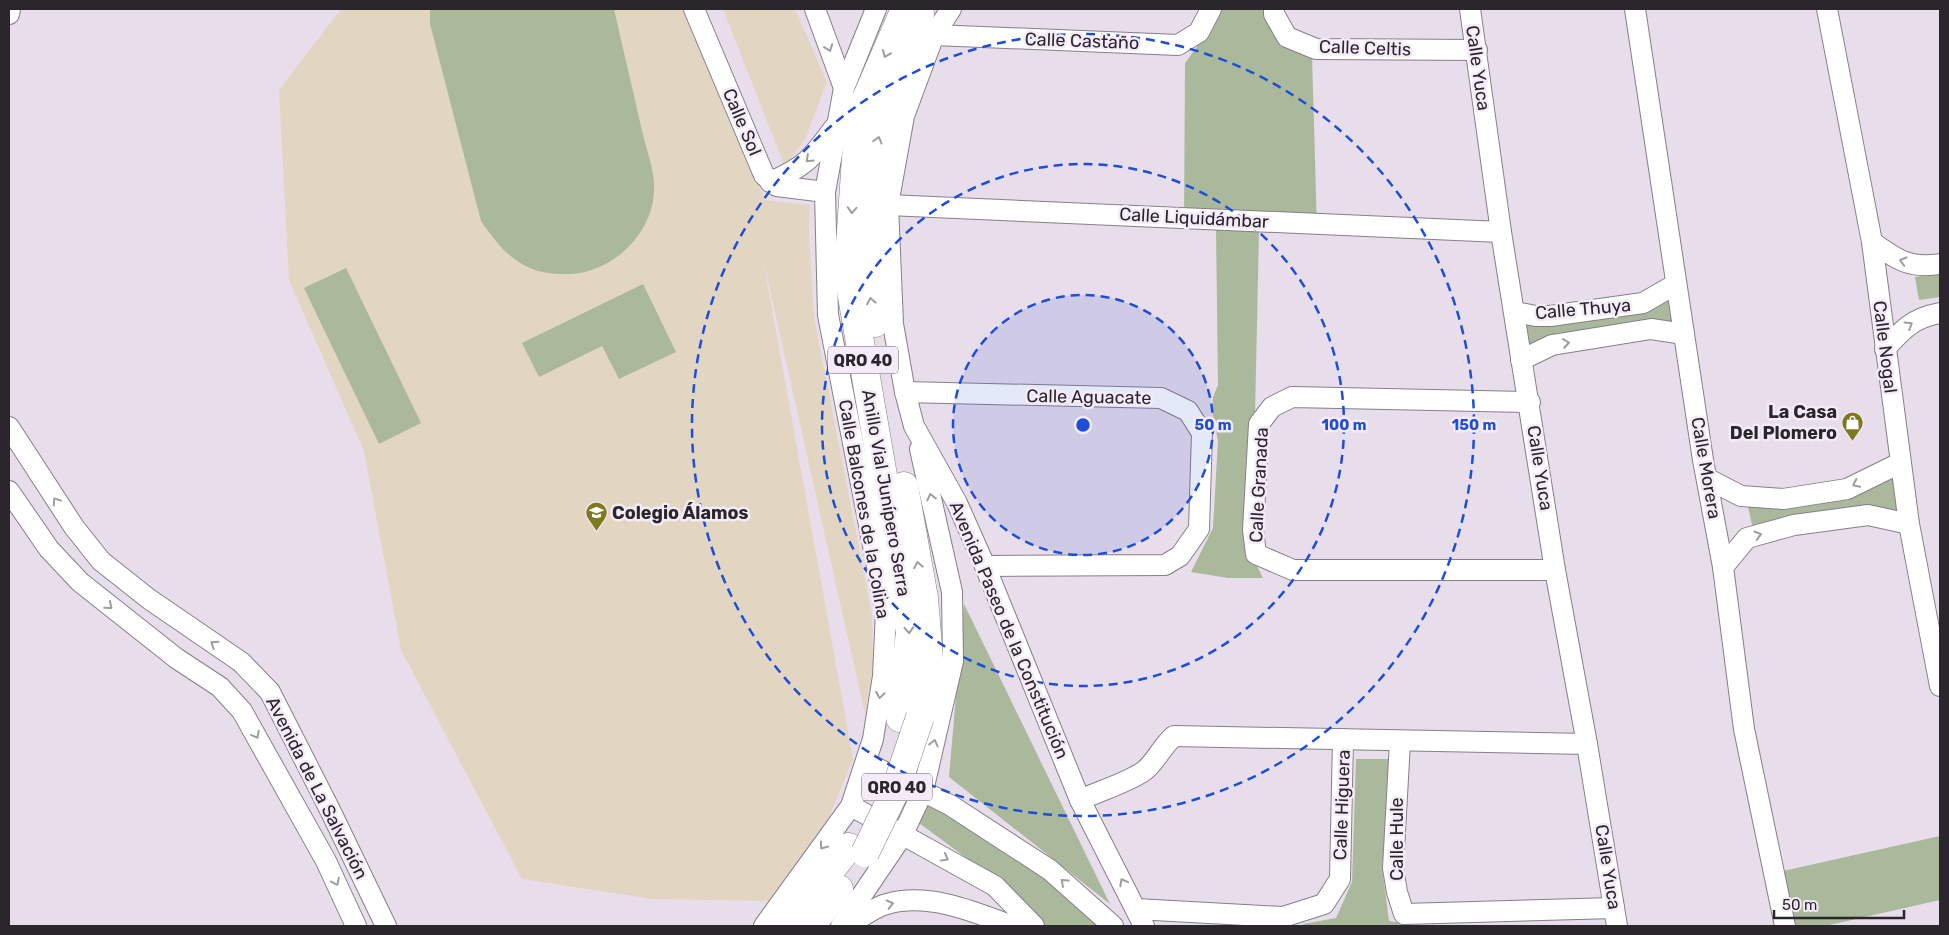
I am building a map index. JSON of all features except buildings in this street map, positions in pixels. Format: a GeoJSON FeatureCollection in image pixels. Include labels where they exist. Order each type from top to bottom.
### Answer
{"type":"FeatureCollection","features":[{"type":"Feature","properties":{"kind":"highway","name":"Anillo Vial Junípero Serra"},"geometry":{"type":"LineString","coordinates":[[905,9],[859,116],[848,274],[910,632],[910,718]]}},
{"type":"Feature","properties":{"kind":"highway","name":"Anillo Vial Junípero Serra"},"geometry":{"type":"LineString","coordinates":[[811,926],[857,850],[877,785],[910,718],[930,671],[924,598],[869,293],[876,144],[922,9]]}},
{"type":"Feature","properties":{"kind":"highway","name":"Anillo Vial Junípero Serra"},"geometry":{"type":"LineString","coordinates":[[786,926],[857,850]]}},
{"type":"Feature","properties":{"kind":"street"},"geometry":{"type":"LineString","coordinates":[[9,14],[10,9]]}},
{"type":"Feature","properties":{"kind":"street","name":"Calle Sol"},"geometry":{"type":"LineString","coordinates":[[694,9],[764,175],[770,182]]}},
{"type":"Feature","properties":{"kind":"street"},"geometry":{"type":"LineString","coordinates":[[814,9],[844,88]]}},
{"type":"Feature","properties":{"kind":"street","name":"Calle Balcones de la Colina"},"geometry":{"type":"LineString","coordinates":[[764,926],[846,813],[869,756],[883,676],[886,612],[828,315],[825,192],[844,88],[876,9]]}},
{"type":"Feature","properties":{"kind":"street","name":"Avenida Paseo de la Constitución"},"geometry":{"type":"LineString","coordinates":[[951,9],[934,35],[904,116],[888,205],[893,324],[905,392],[914,426],[957,503],[985,566],[1080,800],[1140,917]]}},
{"type":"Feature","properties":{"kind":"street","name":"Calle Castaño"},"geometry":{"type":"LineString","coordinates":[[934,35],[1178,45],[1199,32],[1211,9]]}},
{"type":"Feature","properties":{"kind":"street","name":"Calle Celtis"},"geometry":{"type":"LineString","coordinates":[[1274,9],[1274,14],[1287,37],[1316,49],[1477,50]]}},
{"type":"Feature","properties":{"kind":"street","name":"Calle Yuca"},"geometry":{"type":"LineString","coordinates":[[1470,9],[1501,232],[1530,402],[1555,570],[1588,744],[1616,917]]}},
{"type":"Feature","properties":{"kind":"street","name":"Calle Morera"},"geometry":{"type":"LineString","coordinates":[[1635,9],[1676,284],[1723,567],[1744,729],[1785,926]]}},
{"type":"Feature","properties":{"kind":"street","name":"Calle Nogal"},"geometry":{"type":"LineString","coordinates":[[1827,9],[1872,242],[1909,524],[1940,686]]}},
{"type":"Feature","properties":{"kind":"street"},"geometry":{"type":"LineString","coordinates":[[770,182],[798,170],[818,151],[838,123]]}},
{"type":"Feature","properties":{"kind":"street"},"geometry":{"type":"LineString","coordinates":[[770,182],[777,186],[825,192]]}},
{"type":"Feature","properties":{"kind":"street","name":"Calle Liquidámbar"},"geometry":{"type":"LineString","coordinates":[[888,205],[1501,232]]}},
{"type":"Feature","properties":{"kind":"street"},"geometry":{"type":"LineString","coordinates":[[1872,242],[1900,262],[1929,266],[1940,264]]}},
{"type":"Feature","properties":{"kind":"street","name":"Calle Thuya"},"geometry":{"type":"LineString","coordinates":[[1515,312],[1536,316],[1550,316],[1643,303],[1676,284]]}},
{"type":"Feature","properties":{"kind":"street"},"geometry":{"type":"LineString","coordinates":[[1885,349],[1905,326],[1929,315],[1940,313]]}},
{"type":"Feature","properties":{"kind":"street","name":"Calle Thuya"},"geometry":{"type":"LineString","coordinates":[[1522,360],[1552,345],[1651,330],[1684,334]]}},
{"type":"Feature","properties":{"kind":"street","name":"Calle Aguacate"},"geometry":{"type":"LineString","coordinates":[[905,392],[1161,398],[1188,412],[1202,433],[1199,530],[1180,556],[1165,565],[985,566]]}},
{"type":"Feature","properties":{"kind":"street","name":"Calle Granada"},"geometry":{"type":"LineString","coordinates":[[1530,402],[1292,397],[1272,407],[1259,424],[1253,530],[1256,554],[1293,570],[1555,570]]}},
{"type":"Feature","properties":{"kind":"street"},"geometry":{"type":"LineString","coordinates":[[841,926],[898,843],[926,781],[953,661],[952,592],[914,426]]}},
{"type":"Feature","properties":{"kind":"street","name":"Avenida de La Salvación"},"geometry":{"type":"LineString","coordinates":[[9,427],[74,527],[102,561],[149,600],[241,662],[270,692],[386,926]]}},
{"type":"Feature","properties":{"kind":"street"},"geometry":{"type":"LineString","coordinates":[[1708,479],[1741,496],[1784,499],[1848,489],[1900,463]]}},
{"type":"Feature","properties":{"kind":"street","name":"Avenida de La Salvación"},"geometry":{"type":"LineString","coordinates":[[9,491],[49,549],[80,582],[176,658],[220,687],[242,711],[326,861],[356,926]]}},
{"type":"Feature","properties":{"kind":"street"},"geometry":{"type":"LineString","coordinates":[[1723,567],[1747,538],[1794,525],[1868,514],[1909,524]]}},
{"type":"Feature","properties":{"kind":"street"},"geometry":{"type":"LineString","coordinates":[[49,549],[74,527]]}},
{"type":"Feature","properties":{"kind":"street"},"geometry":{"type":"LineString","coordinates":[[80,582],[102,561]]}},
{"type":"Feature","properties":{"kind":"street"},"geometry":{"type":"LineString","coordinates":[[220,687],[241,662]]}},
{"type":"Feature","properties":{"kind":"street"},"geometry":{"type":"LineString","coordinates":[[242,711],[270,692]]}},
{"type":"Feature","properties":{"kind":"street","name":"Calle Higuera"},"geometry":{"type":"LineString","coordinates":[[1080,800],[1143,772],[1155,760],[1163,745],[1174,736],[1343,739],[1340,879],[1324,904],[1283,917],[1140,917]]}},
{"type":"Feature","properties":{"kind":"street"},"geometry":{"type":"LineString","coordinates":[[1343,739],[1400,742],[1588,744]]}},
{"type":"Feature","properties":{"kind":"street","name":"Calle Hule"},"geometry":{"type":"LineString","coordinates":[[1400,742],[1393,868],[1397,892],[1404,914],[1616,917]]}},
{"type":"Feature","properties":{"kind":"street"},"geometry":{"type":"LineString","coordinates":[[869,756],[898,763],[926,781],[1050,870],[1113,926]]}},
{"type":"Feature","properties":{"kind":"street"},"geometry":{"type":"LineString","coordinates":[[305,823],[330,810]]}},
{"type":"Feature","properties":{"kind":"street"},"geometry":{"type":"LineString","coordinates":[[846,813],[898,843],[995,886],[1034,926]]}},
{"type":"Feature","properties":{"kind":"street"},"geometry":{"type":"LineString","coordinates":[[326,861],[349,849]]}},
{"type":"Feature","properties":{"kind":"street"},"geometry":{"type":"LineString","coordinates":[[847,926],[887,904],[916,900],[969,910],[1012,926]]}},
{"type":"Feature","properties":{"kind":"shaded area","name":"Colegio Álamos"},"geometry":{"type":"Polygon","coordinates":[[[341,9],[683,9],[765,200],[810,205],[809,234],[814,317],[872,614],[873,667],[865,714],[763,259],[853,759],[830,815],[808,852],[770,901],[652,899],[522,879],[401,650],[364,451],[289,280],[279,90],[341,9]]]}},
{"type":"Feature","properties":{"kind":"shaded area"},"geometry":{"type":"Polygon","coordinates":[[[723,9],[795,9],[827,82],[805,139],[785,167],[723,9]]]}},
{"type":"Feature","properties":{"kind":"green space"},"geometry":{"type":"Polygon","coordinates":[[[430,9],[614,9],[654,183],[653,200],[641,232],[617,257],[603,266],[587,271],[554,274],[528,267],[518,261],[508,254],[490,233],[481,221],[430,24],[430,9]]]}},
{"type":"Feature","properties":{"kind":"green space"},"geometry":{"type":"Polygon","coordinates":[[[1218,9],[1273,9],[1312,55],[1317,231],[1259,229],[1252,556],[1263,578],[1228,578],[1191,572],[1213,528],[1218,441],[1212,410],[1213,397],[1218,385],[1216,228],[1184,226],[1185,63],[1218,18],[1218,9]]]}},
{"type":"Feature","properties":{"kind":"green space"},"geometry":{"type":"Polygon","coordinates":[[[346,268],[421,423],[379,444],[304,288],[346,268]]]}},
{"type":"Feature","properties":{"kind":"green space"},"geometry":{"type":"Polygon","coordinates":[[[1940,273],[1940,297],[1919,300],[1915,277],[1940,273]]]}},
{"type":"Feature","properties":{"kind":"green space"},"geometry":{"type":"Polygon","coordinates":[[[643,284],[676,352],[619,379],[602,346],[539,377],[522,343],[643,284]]]}},
{"type":"Feature","properties":{"kind":"green space"},"geometry":{"type":"Polygon","coordinates":[[[1672,293],[1671,324],[1530,346],[1524,319],[1672,293]]]}},
{"type":"Feature","properties":{"kind":"green space"},"geometry":{"type":"Polygon","coordinates":[[[1894,472],[1901,516],[1753,529],[1747,502],[1894,472]]]}},
{"type":"Feature","properties":{"kind":"green space"},"geometry":{"type":"Polygon","coordinates":[[[964,604],[1110,904],[949,777],[964,604]]]}},
{"type":"Feature","properties":{"kind":"green space"},"geometry":{"type":"Polygon","coordinates":[[[1356,759],[1396,759],[1382,866],[1389,921],[1419,926],[1303,926],[1303,924],[1336,918],[1352,882],[1356,759]]]}},
{"type":"Feature","properties":{"kind":"green space"},"geometry":{"type":"Polygon","coordinates":[[[925,798],[1050,879],[1097,926],[1038,926],[1010,890],[915,820],[925,798]]]}},
{"type":"Feature","properties":{"kind":"green space"},"geometry":{"type":"Polygon","coordinates":[[[1940,836],[1940,900],[1825,926],[1795,926],[1783,871],[1940,836]]]}},
{"type":"Feature","properties":{"kind":"place","name":"La Casa Del Plomero"},"geometry":{"type":"Point","coordinates":[1853,441]}},
{"type":"Feature","properties":{"kind":"place","name":"Colegio Álamos"},"geometry":{"type":"Point","coordinates":[596,532]}}]}
